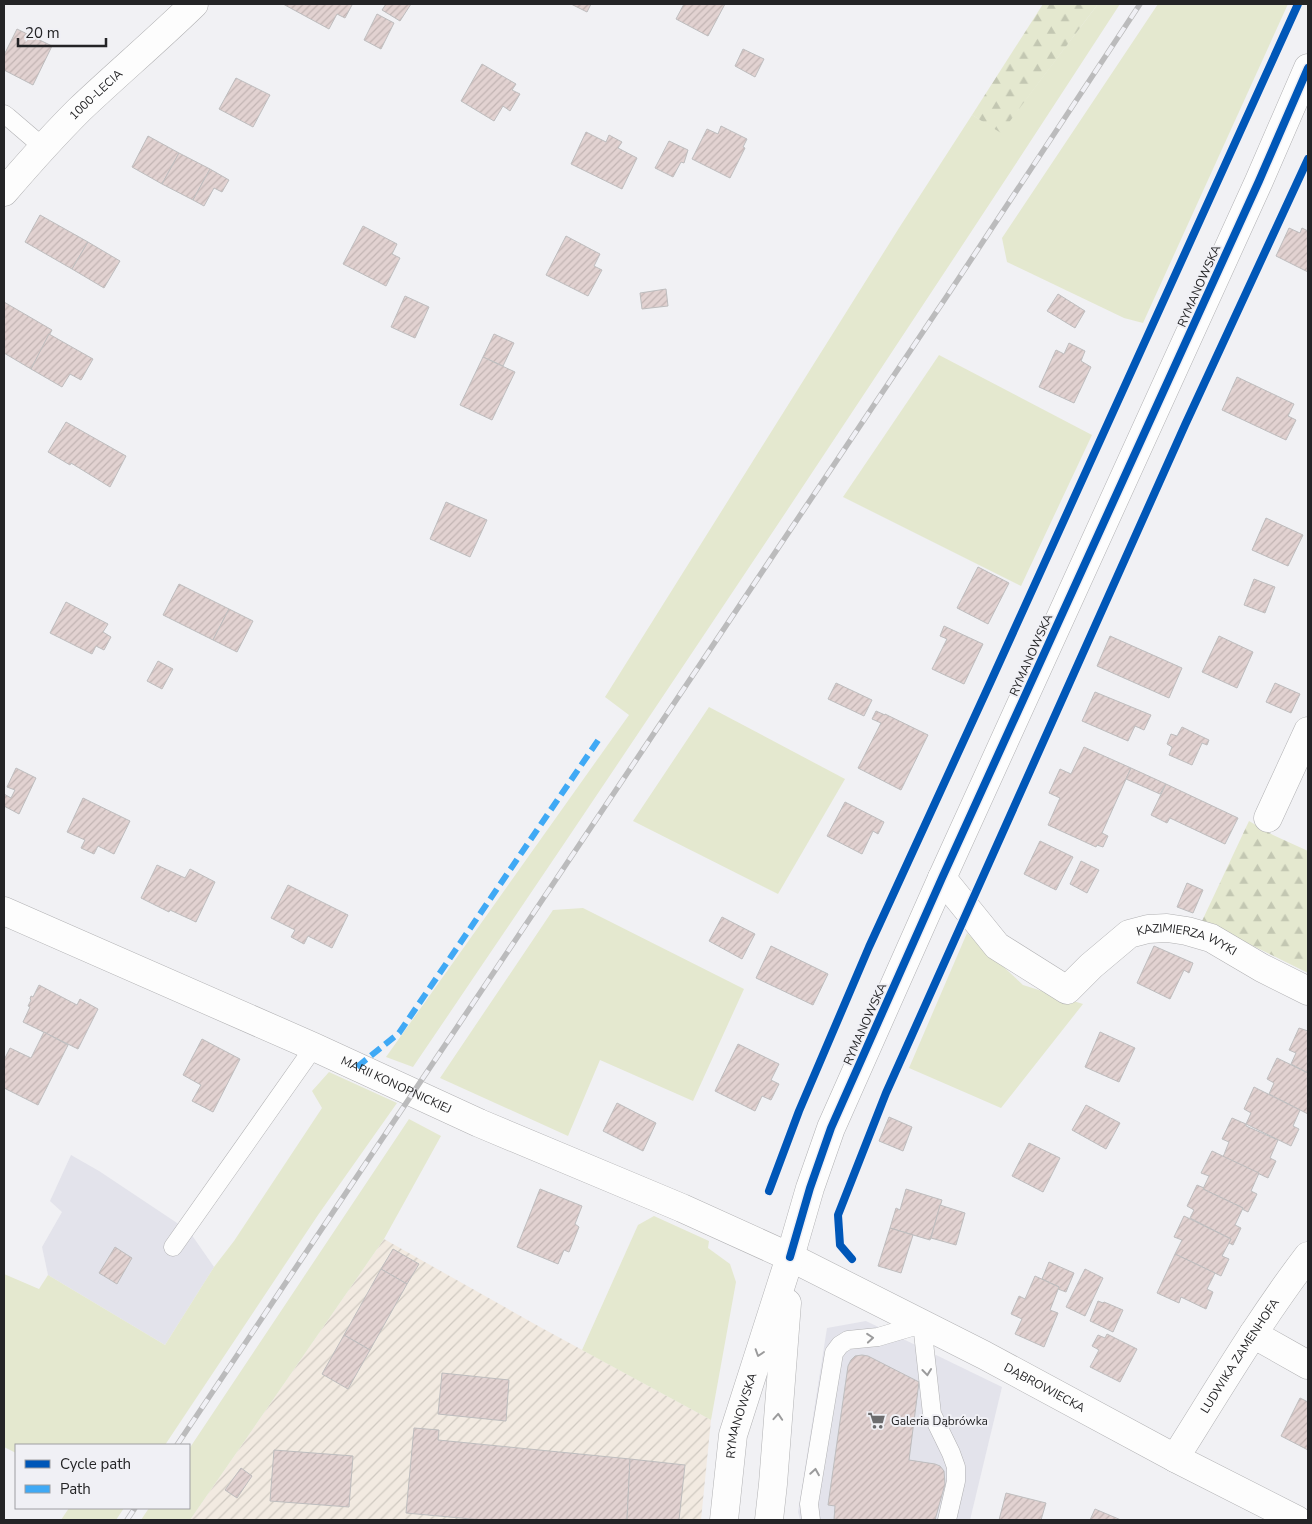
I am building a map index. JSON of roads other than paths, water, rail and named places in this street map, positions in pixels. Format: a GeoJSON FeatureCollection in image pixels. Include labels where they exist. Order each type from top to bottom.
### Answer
{"type":"FeatureCollection","features":[{"type":"Feature","properties":{"kind":"street","name":"1000-LECIA"},"geometry":{"type":"LineString","coordinates":[[4,192],[43,147],[79,110],[166,32],[194,4]]}},
{"type":"Feature","properties":{"kind":"street","name":"RYMANOWSKA"},"geometry":{"type":"LineString","coordinates":[[724,1520],[733,1435],[810,1188],[831,1128],[942,878],[1243,217],[1308,68]]}},
{"type":"Feature","properties":{"kind":"street"},"geometry":{"type":"LineString","coordinates":[[1268,818],[1308,731]]}},
{"type":"Feature","properties":{"kind":"street","name":"KAZIMIERZA WYKI"},"geometry":{"type":"LineString","coordinates":[[942,878],[997,946],[1067,990],[1091,966],[1129,934],[1148,928],[1167,928],[1187,931],[1211,938],[1262,968],[1308,991]]}},
{"type":"Feature","properties":{"kind":"street","name":"MARII KONOPNICKIEJ"},"geometry":{"type":"LineString","coordinates":[[4,911],[314,1047],[479,1123],[691,1212],[790,1257]]}},
{"type":"Feature","properties":{"kind":"street","name":"LUDWIKA ZAMENHOFA"},"geometry":{"type":"LineString","coordinates":[[1175,1458],[1282,1289],[1308,1256]]}},
{"type":"Feature","properties":{"kind":"street","name":"RYMANOWSKA"},"geometry":{"type":"LineString","coordinates":[[769,1520],[790,1257]]}},
{"type":"Feature","properties":{"kind":"street","name":"DĄBROWIECKA"},"geometry":{"type":"LineString","coordinates":[[790,1257],[984,1355],[1175,1458],[1297,1520]]}},
{"type":"Feature","properties":{"kind":"street"},"geometry":{"type":"LineString","coordinates":[[1253,1334],[1308,1365]]}},
{"type":"Feature","properties":{"kind":"lane"},"geometry":{"type":"LineString","coordinates":[[4,114],[43,147]]}},
{"type":"Feature","properties":{"kind":"lane"},"geometry":{"type":"LineString","coordinates":[[173,1247],[314,1047]]}},
{"type":"Feature","properties":{"kind":"lane"},"geometry":{"type":"LineString","coordinates":[[811,1520],[809,1504],[834,1353],[840,1345],[848,1340],[878,1337],[922,1324],[932,1414],[956,1467],[956,1481],[947,1520]]}},
{"type":"Feature","properties":{"kind":"railway"},"geometry":{"type":"LineString","coordinates":[[178,1444],[949,293],[1140,4]]}},
{"type":"Feature","properties":{"kind":"railway"},"geometry":{"type":"LineString","coordinates":[[127,1520],[134,1509]]}},
{"type":"Feature","properties":{"kind":"place","name":"Galeria Dąbrówka"},"geometry":{"type":"Point","coordinates":[877,1421]}}]}
